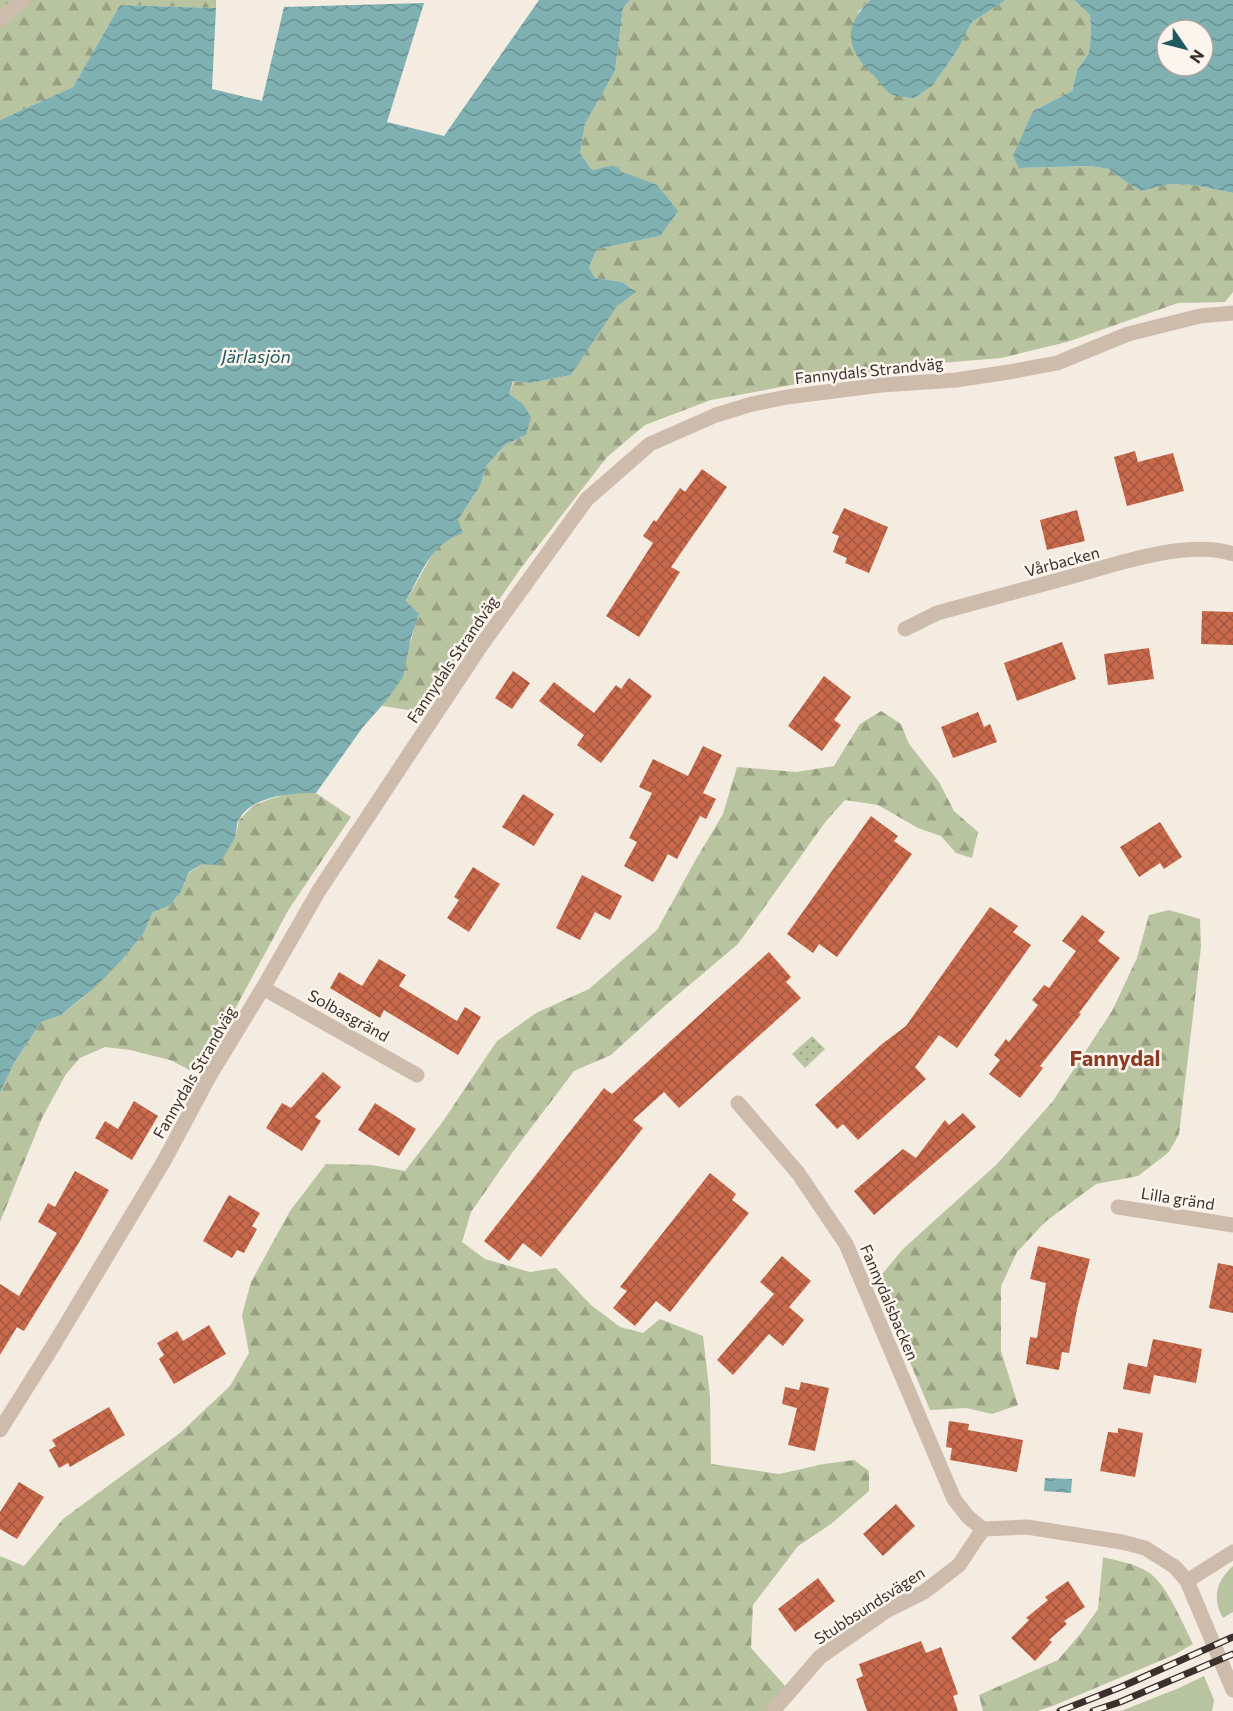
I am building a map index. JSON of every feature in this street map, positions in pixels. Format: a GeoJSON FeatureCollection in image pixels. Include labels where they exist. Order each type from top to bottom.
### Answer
{"type":"FeatureCollection","features":[{"type":"Feature","properties":{"kind":"street"},"geometry":{"type":"LineString","coordinates":[[0,19],[23,0]]}},
{"type":"Feature","properties":{"kind":"street","name":"Fannydals Strandväg"},"geometry":{"type":"LineString","coordinates":[[0,1430],[164,1161],[210,1075],[264,988],[318,892],[480,647],[587,500],[650,444],[716,415],[752,404],[787,397],[881,385],[956,380],[1057,363],[1128,334],[1200,316],[1233,313]]}},
{"type":"Feature","properties":{"kind":"street","name":"Vårbacken"},"geometry":{"type":"LineString","coordinates":[[905,629],[937,613],[1150,556],[1191,549],[1233,554]]}},
{"type":"Feature","properties":{"kind":"street","name":"Solbasgränd"},"geometry":{"type":"LineString","coordinates":[[264,988],[417,1075]]}},
{"type":"Feature","properties":{"kind":"street","name":"Fannydalsbacken"},"geometry":{"type":"LineString","coordinates":[[738,1103],[798,1173],[846,1244],[954,1499],[968,1517],[983,1529]]}},
{"type":"Feature","properties":{"kind":"street","name":"Lilla gränd"},"geometry":{"type":"LineString","coordinates":[[1118,1207],[1233,1225]]}},
{"type":"Feature","properties":{"kind":"street"},"geometry":{"type":"LineString","coordinates":[[983,1529],[1027,1527],[1122,1542],[1145,1548],[1175,1567],[1187,1581],[1233,1689]]}},
{"type":"Feature","properties":{"kind":"street","name":"Stubbsundsvägen"},"geometry":{"type":"LineString","coordinates":[[772,1711],[820,1657],[886,1611],[924,1592],[958,1565],[983,1529]]}},
{"type":"Feature","properties":{"kind":"street"},"geometry":{"type":"LineString","coordinates":[[1187,1581],[1233,1552]]}},
{"type":"Feature","properties":{"kind":"green space"},"geometry":{"type":"Polygon","coordinates":[[[0,0],[216,0],[216,8],[120,5],[73,87],[0,120],[0,0]]]}},
{"type":"Feature","properties":{"kind":"green space"},"geometry":{"type":"Polygon","coordinates":[[[630,0],[870,0],[858,12],[933,85],[957,51],[972,22],[1006,0],[1074,0],[1090,15],[1089,53],[1077,70],[1072,91],[1033,111],[1019,168],[1089,166],[1109,169],[1141,191],[1170,184],[1194,185],[1233,193],[1233,292],[1225,302],[1178,303],[1067,342],[1001,358],[917,365],[711,400],[645,425],[607,457],[521,568],[421,712],[382,706],[411,641],[418,614],[406,601],[436,548],[451,537],[458,520],[480,486],[487,465],[505,445],[526,435],[522,403],[509,394],[514,381],[531,383],[571,375],[617,305],[635,292],[622,282],[595,278],[589,267],[597,249],[660,236],[622,172],[614,165],[592,170],[580,153],[585,124],[615,71],[623,8],[630,0]]]}},
{"type":"Feature","properties":{"kind":"green space"},"geometry":{"type":"Polygon","coordinates":[[[881,711],[901,724],[909,744],[939,782],[954,811],[978,832],[972,858],[956,853],[941,836],[918,828],[878,805],[845,800],[826,821],[738,944],[611,1055],[574,1071],[471,1212],[462,1242],[485,1259],[530,1272],[556,1268],[591,1305],[620,1327],[643,1333],[660,1319],[703,1336],[710,1396],[711,1464],[779,1474],[854,1460],[869,1471],[869,1491],[831,1524],[798,1546],[753,1605],[751,1648],[786,1687],[767,1711],[0,1711],[0,1556],[24,1566],[63,1519],[180,1433],[230,1386],[249,1353],[242,1315],[251,1282],[290,1211],[326,1164],[372,1165],[405,1171],[441,1124],[497,1041],[536,1013],[589,989],[657,930],[723,814],[737,767],[796,772],[834,766],[860,724],[881,711]]]}},
{"type":"Feature","properties":{"kind":"green space"},"geometry":{"type":"Polygon","coordinates":[[[291,793],[316,793],[351,817],[289,909],[215,1046],[194,1072],[170,1060],[130,1050],[105,1047],[80,1058],[66,1074],[42,1118],[0,1222],[0,1093],[14,1063],[41,1022],[61,1015],[123,959],[143,934],[153,912],[169,906],[181,892],[189,873],[236,835],[239,820],[253,806],[291,793]]]}},
{"type":"Feature","properties":{"kind":"green space"},"geometry":{"type":"Polygon","coordinates":[[[1169,910],[1200,919],[1201,947],[1179,1134],[1169,1152],[1138,1176],[1096,1184],[1045,1222],[1017,1252],[1001,1286],[1001,1351],[1018,1405],[992,1414],[966,1408],[930,1410],[884,1300],[883,1273],[903,1249],[997,1164],[1053,1101],[1112,1011],[1137,958],[1149,915],[1169,910]]]}},
{"type":"Feature","properties":{"kind":"green space"},"geometry":{"type":"Polygon","coordinates":[[[812,1036],[825,1049],[805,1068],[792,1054],[812,1036]]]}},
{"type":"Feature","properties":{"kind":"green space"},"geometry":{"type":"Polygon","coordinates":[[[1103,1557],[1137,1566],[1155,1578],[1174,1605],[1193,1644],[1174,1655],[1037,1711],[983,1711],[979,1695],[1058,1660],[1081,1633],[1098,1609],[1103,1557]]]}},
{"type":"Feature","properties":{"kind":"green space"},"geometry":{"type":"Polygon","coordinates":[[[1233,1566],[1233,1612],[1223,1618],[1217,1597],[1219,1584],[1233,1566]]]}},
{"type":"Feature","properties":{"kind":"green space"},"geometry":{"type":"Polygon","coordinates":[[[1204,1676],[1214,1700],[1212,1711],[1121,1711],[1179,1688],[1204,1676]]]}},
{"type":"Feature","properties":{"kind":"water","name":"Järlasjön"},"geometry":{"type":"Polygon","coordinates":[[[539,0],[630,0],[623,8],[615,71],[585,124],[580,153],[592,170],[614,165],[622,172],[657,185],[678,211],[660,236],[597,249],[589,267],[595,278],[622,282],[636,292],[617,306],[571,375],[531,383],[513,381],[509,394],[522,403],[531,417],[526,435],[505,445],[487,465],[480,486],[458,520],[463,533],[443,544],[422,570],[406,601],[419,614],[411,638],[403,677],[363,727],[316,793],[274,797],[263,800],[246,811],[238,821],[235,837],[218,865],[202,864],[189,872],[181,892],[169,906],[153,912],[143,934],[123,959],[95,987],[61,1015],[41,1022],[14,1063],[0,1093],[0,120],[73,87],[120,5],[216,8],[212,89],[262,101],[284,7],[424,3],[387,122],[444,136],[539,0]]]}},
{"type":"Feature","properties":{"kind":"water"},"geometry":{"type":"Polygon","coordinates":[[[870,0],[1006,0],[972,22],[957,51],[933,85],[914,98],[891,94],[865,66],[853,48],[851,30],[870,0]]]}},
{"type":"Feature","properties":{"kind":"water"},"geometry":{"type":"Polygon","coordinates":[[[1074,0],[1233,0],[1233,193],[1194,185],[1170,184],[1141,191],[1109,169],[1089,166],[1019,168],[1013,156],[1033,111],[1072,91],[1077,70],[1089,53],[1090,15],[1074,0]]]}},
{"type":"Feature","properties":{"kind":"water"},"geometry":{"type":"Polygon","coordinates":[[[1045,1478],[1072,1479],[1071,1493],[1044,1491],[1045,1478]]]}},
{"type":"Feature","properties":{"kind":"building"},"geometry":{"type":"Polygon","coordinates":[[[1135,451],[1138,462],[1173,453],[1184,491],[1127,506],[1114,457],[1135,451]]]}},
{"type":"Feature","properties":{"kind":"building"},"geometry":{"type":"Polygon","coordinates":[[[702,469],[727,487],[671,567],[680,572],[639,637],[606,616],[653,543],[643,536],[680,488],[685,492],[702,469]]]}},
{"type":"Feature","properties":{"kind":"building"},"geometry":{"type":"Polygon","coordinates":[[[844,508],[888,527],[869,573],[845,563],[847,558],[833,552],[839,536],[832,533],[844,508]]]}},
{"type":"Feature","properties":{"kind":"building"},"geometry":{"type":"Polygon","coordinates":[[[1077,510],[1085,541],[1047,550],[1040,520],[1077,510]]]}},
{"type":"Feature","properties":{"kind":"building"},"geometry":{"type":"Polygon","coordinates":[[[1202,611],[1233,612],[1233,645],[1201,644],[1202,611]]]}},
{"type":"Feature","properties":{"kind":"building"},"geometry":{"type":"Polygon","coordinates":[[[1062,642],[1076,679],[1017,701],[1004,663],[1062,642]]]}},
{"type":"Feature","properties":{"kind":"building"},"geometry":{"type":"Polygon","coordinates":[[[1149,648],[1154,679],[1108,685],[1104,654],[1149,648]]]}},
{"type":"Feature","properties":{"kind":"building"},"geometry":{"type":"Polygon","coordinates":[[[513,671],[530,683],[512,709],[495,698],[513,671]]]}},
{"type":"Feature","properties":{"kind":"building"},"geometry":{"type":"Polygon","coordinates":[[[824,676],[851,697],[834,720],[841,725],[822,751],[788,726],[824,676]]]}},
{"type":"Feature","properties":{"kind":"building"},"geometry":{"type":"Polygon","coordinates":[[[629,678],[652,696],[601,763],[577,745],[584,735],[539,701],[554,682],[594,713],[616,685],[621,689],[629,678]]]}},
{"type":"Feature","properties":{"kind":"building"},"geometry":{"type":"Polygon","coordinates":[[[978,712],[984,727],[990,724],[997,742],[953,758],[941,727],[978,712]]]}},
{"type":"Feature","properties":{"kind":"building"},"geometry":{"type":"Polygon","coordinates":[[[703,746],[722,755],[703,793],[716,799],[706,819],[700,816],[677,859],[668,854],[653,882],[624,866],[637,842],[629,838],[652,793],[639,787],[653,759],[688,776],[703,746]]]}},
{"type":"Feature","properties":{"kind":"building"},"geometry":{"type":"Polygon","coordinates":[[[523,794],[554,814],[534,846],[502,827],[523,794]]]}},
{"type":"Feature","properties":{"kind":"building"},"geometry":{"type":"Polygon","coordinates":[[[871,816],[898,836],[894,841],[912,854],[837,957],[819,944],[813,953],[787,934],[871,816]]]}},
{"type":"Feature","properties":{"kind":"building"},"geometry":{"type":"Polygon","coordinates":[[[1160,822],[1182,857],[1164,869],[1160,863],[1139,877],[1120,847],[1160,822]]]}},
{"type":"Feature","properties":{"kind":"building"},"geometry":{"type":"Polygon","coordinates":[[[473,867],[500,884],[469,932],[447,918],[459,900],[454,897],[473,867]]]}},
{"type":"Feature","properties":{"kind":"building"},"geometry":{"type":"Polygon","coordinates":[[[582,875],[622,896],[610,920],[595,912],[580,940],[556,928],[582,875]]]}},
{"type":"Feature","properties":{"kind":"building"},"geometry":{"type":"Polygon","coordinates":[[[990,907],[1018,926],[1013,932],[1031,945],[957,1048],[939,1035],[915,1067],[926,1079],[858,1140],[843,1124],[837,1129],[815,1105],[882,1044],[906,1026],[990,907]]]}},
{"type":"Feature","properties":{"kind":"building"},"geometry":{"type":"Polygon","coordinates":[[[1082,915],[1105,932],[1098,941],[1120,958],[1079,1013],[1081,1014],[1040,1066],[1043,1068],[1020,1098],[989,1074],[1000,1060],[994,1055],[1006,1039],[1009,1042],[1038,1005],[1032,1000],[1044,985],[1049,988],[1076,951],[1062,941],[1082,915]]]}},
{"type":"Feature","properties":{"kind":"building"},"geometry":{"type":"Polygon","coordinates":[[[769,952],[791,977],[786,982],[801,998],[679,1108],[664,1092],[633,1120],[643,1128],[541,1257],[523,1243],[509,1261],[484,1241],[604,1088],[612,1094],[769,952]]]}},
{"type":"Feature","properties":{"kind":"building"},"geometry":{"type":"Polygon","coordinates":[[[379,959],[406,975],[399,986],[457,1021],[465,1007],[481,1017],[458,1055],[384,1010],[380,1018],[330,988],[339,972],[362,986],[379,959]]]}},
{"type":"Feature","properties":{"kind":"building"},"geometry":{"type":"Polygon","coordinates":[[[323,1072],[341,1087],[315,1117],[321,1121],[302,1151],[266,1128],[282,1103],[291,1108],[323,1072]]]}},
{"type":"Feature","properties":{"kind":"building"},"geometry":{"type":"Polygon","coordinates":[[[134,1101],[158,1116],[132,1160],[95,1138],[105,1121],[118,1129],[134,1101]]]}},
{"type":"Feature","properties":{"kind":"building"},"geometry":{"type":"Polygon","coordinates":[[[375,1103],[416,1129],[399,1156],[358,1130],[375,1103]]]}},
{"type":"Feature","properties":{"kind":"building"},"geometry":{"type":"Polygon","coordinates":[[[963,1113],[976,1127],[874,1215],[854,1191],[903,1149],[916,1158],[945,1120],[949,1125],[963,1113]]]}},
{"type":"Feature","properties":{"kind":"building"},"geometry":{"type":"Polygon","coordinates":[[[75,1171],[109,1190],[24,1331],[17,1327],[0,1355],[0,1284],[19,1296],[57,1233],[38,1222],[48,1203],[55,1207],[75,1171]]]}},
{"type":"Feature","properties":{"kind":"building"},"geometry":{"type":"Polygon","coordinates":[[[710,1173],[736,1194],[732,1200],[749,1213],[670,1312],[656,1301],[635,1326],[613,1308],[627,1291],[620,1287],[710,1173]]]}},
{"type":"Feature","properties":{"kind":"building"},"geometry":{"type":"Polygon","coordinates":[[[229,1195],[260,1213],[252,1226],[257,1229],[244,1253],[237,1250],[232,1258],[203,1241],[229,1195]]]}},
{"type":"Feature","properties":{"kind":"building"},"geometry":{"type":"Polygon","coordinates":[[[1038,1246],[1090,1259],[1069,1353],[1062,1352],[1059,1370],[1026,1364],[1030,1337],[1037,1338],[1046,1283],[1030,1279],[1038,1246]]]}},
{"type":"Feature","properties":{"kind":"building"},"geometry":{"type":"Polygon","coordinates":[[[782,1256],[811,1281],[789,1307],[804,1320],[783,1346],[769,1334],[733,1375],[717,1360],[774,1294],[760,1282],[782,1256]]]}},
{"type":"Feature","properties":{"kind":"building"},"geometry":{"type":"Polygon","coordinates":[[[1218,1263],[1233,1266],[1233,1313],[1209,1308],[1218,1263]]]}},
{"type":"Feature","properties":{"kind":"building"},"geometry":{"type":"Polygon","coordinates":[[[209,1325],[226,1354],[174,1384],[159,1359],[164,1355],[157,1343],[177,1331],[183,1341],[209,1325]]]}},
{"type":"Feature","properties":{"kind":"building"},"geometry":{"type":"Polygon","coordinates":[[[1153,1339],[1202,1349],[1196,1383],[1154,1375],[1150,1394],[1123,1389],[1128,1363],[1147,1367],[1153,1339]]]}},
{"type":"Feature","properties":{"kind":"building"},"geometry":{"type":"Polygon","coordinates":[[[801,1382],[829,1388],[815,1451],[788,1445],[797,1408],[782,1404],[785,1387],[799,1390],[801,1382]]]}},
{"type":"Feature","properties":{"kind":"building"},"geometry":{"type":"Polygon","coordinates":[[[109,1407],[125,1435],[70,1467],[68,1463],[59,1468],[49,1450],[56,1446],[52,1440],[109,1407]]]}},
{"type":"Feature","properties":{"kind":"building"},"geometry":{"type":"Polygon","coordinates":[[[949,1421],[969,1424],[968,1430],[1023,1440],[1017,1472],[950,1460],[952,1448],[946,1447],[949,1421]]]}},
{"type":"Feature","properties":{"kind":"building"},"geometry":{"type":"Polygon","coordinates":[[[1118,1428],[1143,1433],[1135,1477],[1100,1471],[1108,1432],[1118,1433],[1118,1428]]]}},
{"type":"Feature","properties":{"kind":"building"},"geometry":{"type":"Polygon","coordinates":[[[19,1482],[44,1497],[17,1539],[0,1529],[0,1512],[19,1482]]]}},
{"type":"Feature","properties":{"kind":"building"},"geometry":{"type":"Polygon","coordinates":[[[896,1504],[915,1526],[883,1556],[863,1534],[896,1504]]]}},
{"type":"Feature","properties":{"kind":"building"},"geometry":{"type":"Polygon","coordinates":[[[818,1578],[835,1601],[795,1632],[778,1609],[818,1578]]]}},
{"type":"Feature","properties":{"kind":"building"},"geometry":{"type":"Polygon","coordinates":[[[1068,1581],[1085,1607],[1064,1621],[1067,1624],[1049,1640],[1052,1642],[1035,1661],[1011,1638],[1029,1620],[1026,1618],[1048,1600],[1045,1597],[1068,1581]]]}},
{"type":"Feature","properties":{"kind":"building"},"geometry":{"type":"Polygon","coordinates":[[[921,1641],[926,1653],[941,1647],[958,1694],[953,1696],[958,1711],[867,1711],[856,1679],[863,1676],[859,1664],[921,1641]]]}},
{"type":"Feature","properties":{"kind":"railway"},"geometry":{"type":"LineString","coordinates":[[1060,1711],[1121,1687],[1233,1637]]}},
{"type":"Feature","properties":{"kind":"railway"},"geometry":{"type":"LineString","coordinates":[[1093,1711],[1120,1702],[1233,1654]]}},
{"type":"Feature","properties":{"kind":"district","name":"Fannydal"},"geometry":{"type":"Point","coordinates":[1115,1057]}}]}
